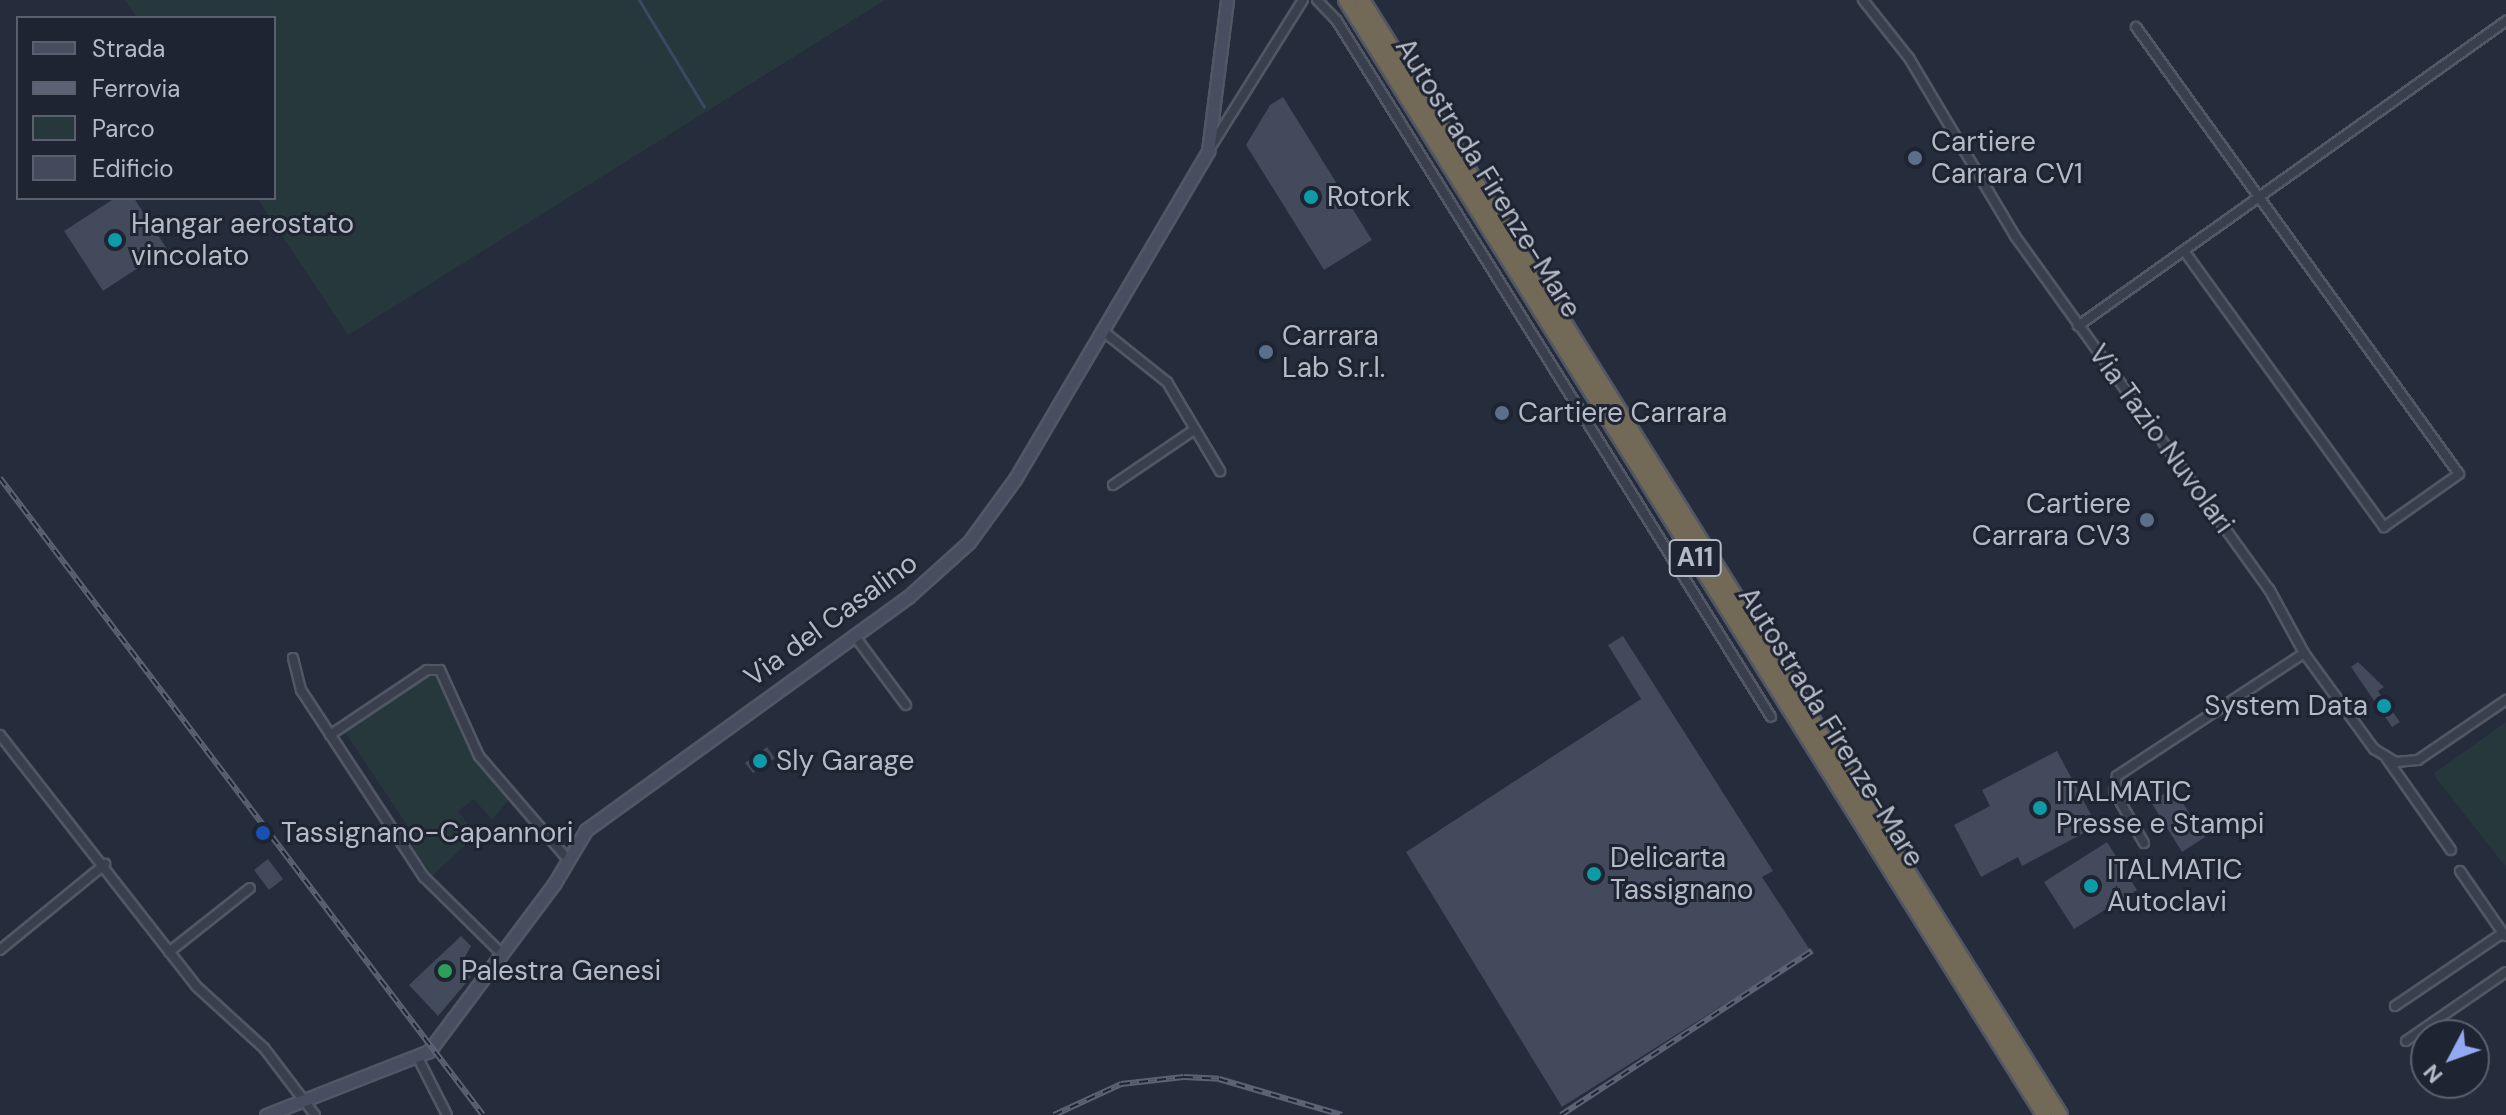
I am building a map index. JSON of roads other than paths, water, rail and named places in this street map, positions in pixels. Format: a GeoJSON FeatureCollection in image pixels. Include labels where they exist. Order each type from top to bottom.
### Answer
{"type":"FeatureCollection","features":[{"type":"Feature","properties":{"kind":"highway","name":"Autostrada Firenze-Mare"},"geometry":{"type":"LineString","coordinates":[[1346,0],[2044,1115]]}},
{"type":"Feature","properties":{"kind":"highway","name":"Autostrada Firenze-Mare"},"geometry":{"type":"LineString","coordinates":[[1362,0],[2060,1115]]}},
{"type":"Feature","properties":{"kind":"street","name":"Via del Casalino"},"geometry":{"type":"LineString","coordinates":[[266,1115],[418,1058],[443,1038],[501,953],[554,884],[565,856],[623,799],[940,570],[989,518],[1208,151],[1227,0]]}},
{"type":"Feature","properties":{"kind":"street"},"geometry":{"type":"LineString","coordinates":[[1208,151],[1303,0]]}},
{"type":"Feature","properties":{"kind":"street"},"geometry":{"type":"LineString","coordinates":[[1317,0],[1337,21],[1771,717]]}},
{"type":"Feature","properties":{"kind":"street","name":"Via Tazio Nuvolari"},"geometry":{"type":"LineString","coordinates":[[1863,0],[1909,58],[1980,185],[2269,589],[2304,653],[2368,742],[2387,758],[2451,850]]}},
{"type":"Feature","properties":{"kind":"street"},"geometry":{"type":"LineString","coordinates":[[2078,326],[2506,21]]}},
{"type":"Feature","properties":{"kind":"street"},"geometry":{"type":"LineString","coordinates":[[2136,27],[2459,474],[2384,527],[2184,251]]}},
{"type":"Feature","properties":{"kind":"street"},"geometry":{"type":"LineString","coordinates":[[1103,331],[1164,377],[1220,471]]}},
{"type":"Feature","properties":{"kind":"street"},"geometry":{"type":"LineString","coordinates":[[1113,485],[1194,430]]}},
{"type":"Feature","properties":{"kind":"street"},"geometry":{"type":"LineString","coordinates":[[854,635],[906,705]]}},
{"type":"Feature","properties":{"kind":"street"},"geometry":{"type":"LineString","coordinates":[[2144,843],[2114,791],[2117,776],[2304,653]]}},
{"type":"Feature","properties":{"kind":"street"},"geometry":{"type":"LineString","coordinates":[[293,658],[301,690],[424,877],[501,953]]}},
{"type":"Feature","properties":{"kind":"street"},"geometry":{"type":"LineString","coordinates":[[330,735],[427,670],[440,670],[479,756],[565,856]]}},
{"type":"Feature","properties":{"kind":"street"},"geometry":{"type":"LineString","coordinates":[[2387,758],[2405,762],[2427,756],[2506,700]]}},
{"type":"Feature","properties":{"kind":"street"},"geometry":{"type":"LineString","coordinates":[[0,735],[105,864],[169,952],[211,1003],[264,1048],[315,1115]]}},
{"type":"Feature","properties":{"kind":"street"},"geometry":{"type":"LineString","coordinates":[[0,950],[105,864]]}},
{"type":"Feature","properties":{"kind":"street"},"geometry":{"type":"LineString","coordinates":[[2395,1006],[2504,935],[2460,871]]}},
{"type":"Feature","properties":{"kind":"street"},"geometry":{"type":"LineString","coordinates":[[169,952],[250,888]]}},
{"type":"Feature","properties":{"kind":"street"},"geometry":{"type":"LineString","coordinates":[[2406,1041],[2506,972]]}},
{"type":"Feature","properties":{"kind":"street"},"geometry":{"type":"LineString","coordinates":[[418,1058],[447,1115]]}},
{"type":"Feature","properties":{"kind":"waterway"},"geometry":{"type":"LineString","coordinates":[[639,0],[704,107]]}},
{"type":"Feature","properties":{"kind":"railway"},"geometry":{"type":"LineString","coordinates":[[0,478],[483,1115]]}},
{"type":"Feature","properties":{"kind":"railway"},"geometry":{"type":"LineString","coordinates":[[1561,1115],[1812,951]]}},
{"type":"Feature","properties":{"kind":"railway"},"geometry":{"type":"LineString","coordinates":[[1054,1115],[1121,1084],[1184,1077],[1219,1079],[1342,1115]]}},
{"type":"Feature","properties":{"kind":"place","name":"Cartiere Carrara CV1"},"geometry":{"type":"Point","coordinates":[1915,158]}},
{"type":"Feature","properties":{"kind":"place","name":"Rotork"},"geometry":{"type":"Point","coordinates":[1311,197]}},
{"type":"Feature","properties":{"kind":"place","name":"Hangar aerostato vincolato"},"geometry":{"type":"Point","coordinates":[115,240]}},
{"type":"Feature","properties":{"kind":"place","name":"Carrara Lab S.r.l."},"geometry":{"type":"Point","coordinates":[1266,352]}},
{"type":"Feature","properties":{"kind":"place","name":"Cartiere Carrara"},"geometry":{"type":"Point","coordinates":[1502,413]}},
{"type":"Feature","properties":{"kind":"place","name":"Cartiere Carrara CV3"},"geometry":{"type":"Point","coordinates":[2147,520]}},
{"type":"Feature","properties":{"kind":"place","name":"System Data"},"geometry":{"type":"Point","coordinates":[2384,706]}},
{"type":"Feature","properties":{"kind":"place","name":"Sly Garage"},"geometry":{"type":"Point","coordinates":[760,761]}},
{"type":"Feature","properties":{"kind":"place","name":"ITALMATIC Presse e Stampi"},"geometry":{"type":"Point","coordinates":[2040,808]}},
{"type":"Feature","properties":{"kind":"place","name":"Tassignano-Capannori"},"geometry":{"type":"Point","coordinates":[263,833]}},
{"type":"Feature","properties":{"kind":"place","name":"Delicarta Tassignano"},"geometry":{"type":"Point","coordinates":[1594,874]}},
{"type":"Feature","properties":{"kind":"place","name":"ITALMATIC Autoclavi"},"geometry":{"type":"Point","coordinates":[2091,886]}},
{"type":"Feature","properties":{"kind":"place","name":"Palestra Genesi"},"geometry":{"type":"Point","coordinates":[445,971]}}]}
